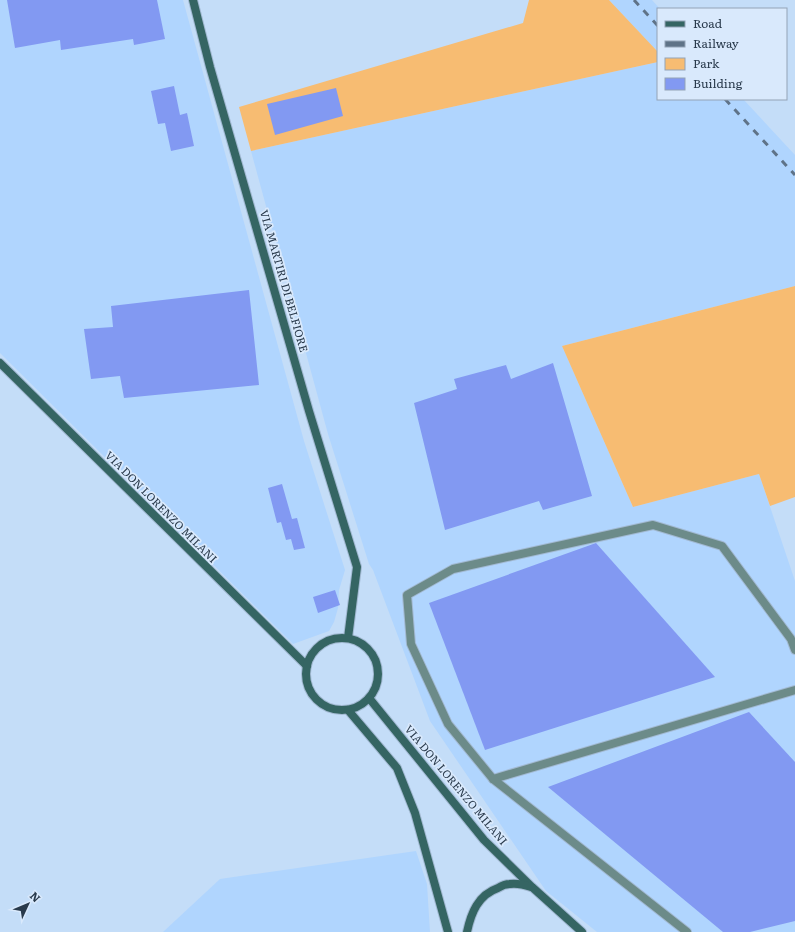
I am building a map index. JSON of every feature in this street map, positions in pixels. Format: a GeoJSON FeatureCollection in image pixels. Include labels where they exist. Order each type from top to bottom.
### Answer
{"type":"FeatureCollection","features":[{"type":"Feature","properties":{"kind":"street","name":"VIA MARTIRI DI BELFIORE"},"geometry":{"type":"LineString","coordinates":[[193,0],[210,67],[305,396],[357,567],[348,638]]}},
{"type":"Feature","properties":{"kind":"street","name":"VIA DON LORENZO MILANI"},"geometry":{"type":"LineString","coordinates":[[0,363],[307,666]]}},
{"type":"Feature","properties":{"kind":"street"},"geometry":{"type":"LineString","coordinates":[[335,638],[348,638],[364,645],[370,651],[376,662],[379,674],[378,683],[370,698],[356,708],[348,710],[332,709],[325,706],[313,696],[307,681],[307,666],[310,657],[322,644],[335,638]]}},
{"type":"Feature","properties":{"kind":"street","name":"VIA DON LORENZO MILANI"},"geometry":{"type":"LineString","coordinates":[[370,698],[484,840],[532,887],[582,932]]}},
{"type":"Feature","properties":{"kind":"street"},"geometry":{"type":"LineString","coordinates":[[348,710],[397,768],[415,813],[448,932]]}},
{"type":"Feature","properties":{"kind":"street"},"geometry":{"type":"LineString","coordinates":[[467,932],[471,914],[476,905],[484,896],[495,889],[509,884],[532,887]]}},
{"type":"Feature","properties":{"kind":"lane"},"geometry":{"type":"LineString","coordinates":[[687,932],[493,778],[448,724],[411,644],[407,595],[453,569],[653,525],[722,546],[791,639],[795,650]]}},
{"type":"Feature","properties":{"kind":"lane"},"geometry":{"type":"LineString","coordinates":[[493,778],[795,690]]}},
{"type":"Feature","properties":{"kind":"shaded area"},"geometry":{"type":"Polygon","coordinates":[[[0,0],[183,0],[304,441],[345,570],[339,590],[338,608],[334,622],[329,631],[293,644],[0,353],[0,0]]]}},
{"type":"Feature","properties":{"kind":"shaded area"},"geometry":{"type":"Polygon","coordinates":[[[609,0],[652,0],[659,8],[657,8],[657,51],[609,0]]]}},
{"type":"Feature","properties":{"kind":"shaded area"},"geometry":{"type":"Polygon","coordinates":[[[657,62],[657,100],[744,100],[795,155],[795,286],[562,346],[633,507],[759,474],[795,581],[795,932],[597,932],[546,891],[430,721],[373,570],[369,564],[328,434],[251,151],[657,62]]]}},
{"type":"Feature","properties":{"kind":"shaded area"},"geometry":{"type":"Polygon","coordinates":[[[416,851],[427,884],[430,932],[163,932],[220,879],[416,851]]]}},
{"type":"Feature","properties":{"kind":"green space"},"geometry":{"type":"Polygon","coordinates":[[[529,0],[609,0],[657,51],[657,62],[251,151],[239,107],[523,23],[529,0]]]}},
{"type":"Feature","properties":{"kind":"green space"},"geometry":{"type":"Polygon","coordinates":[[[795,286],[795,497],[770,506],[759,474],[633,507],[562,346],[795,286]]]}},
{"type":"Feature","properties":{"kind":"building"},"geometry":{"type":"Polygon","coordinates":[[[7,0],[157,0],[165,39],[134,45],[133,39],[61,50],[60,40],[15,48],[7,0]]]}},
{"type":"Feature","properties":{"kind":"building"},"geometry":{"type":"Polygon","coordinates":[[[174,86],[180,115],[187,113],[194,146],[171,151],[165,123],[158,124],[151,91],[174,86]]]}},
{"type":"Feature","properties":{"kind":"building"},"geometry":{"type":"Polygon","coordinates":[[[336,88],[343,116],[275,135],[267,104],[336,88]]]}},
{"type":"Feature","properties":{"kind":"building"},"geometry":{"type":"Polygon","coordinates":[[[249,290],[259,385],[124,398],[120,376],[91,379],[84,329],[113,327],[111,306],[249,290]]]}},
{"type":"Feature","properties":{"kind":"building"},"geometry":{"type":"Polygon","coordinates":[[[553,363],[592,496],[543,510],[539,501],[445,530],[414,403],[457,389],[454,379],[506,365],[511,379],[553,363]]]}},
{"type":"Feature","properties":{"kind":"building"},"geometry":{"type":"Polygon","coordinates":[[[282,484],[292,519],[297,518],[305,548],[294,550],[291,539],[286,540],[281,522],[277,523],[268,488],[282,484]]]}},
{"type":"Feature","properties":{"kind":"building"},"geometry":{"type":"Polygon","coordinates":[[[596,543],[715,677],[485,750],[429,603],[596,543]]]}},
{"type":"Feature","properties":{"kind":"building"},"geometry":{"type":"Polygon","coordinates":[[[335,590],[340,605],[318,613],[313,597],[335,590]]]}},
{"type":"Feature","properties":{"kind":"building"},"geometry":{"type":"Polygon","coordinates":[[[749,712],[795,762],[795,921],[750,932],[723,932],[548,787],[749,712]]]}},
{"type":"Feature","properties":{"kind":"railway"},"geometry":{"type":"LineString","coordinates":[[634,0],[657,25]]}},
{"type":"Feature","properties":{"kind":"railway"},"geometry":{"type":"LineString","coordinates":[[726,100],[795,175]]}}]}
